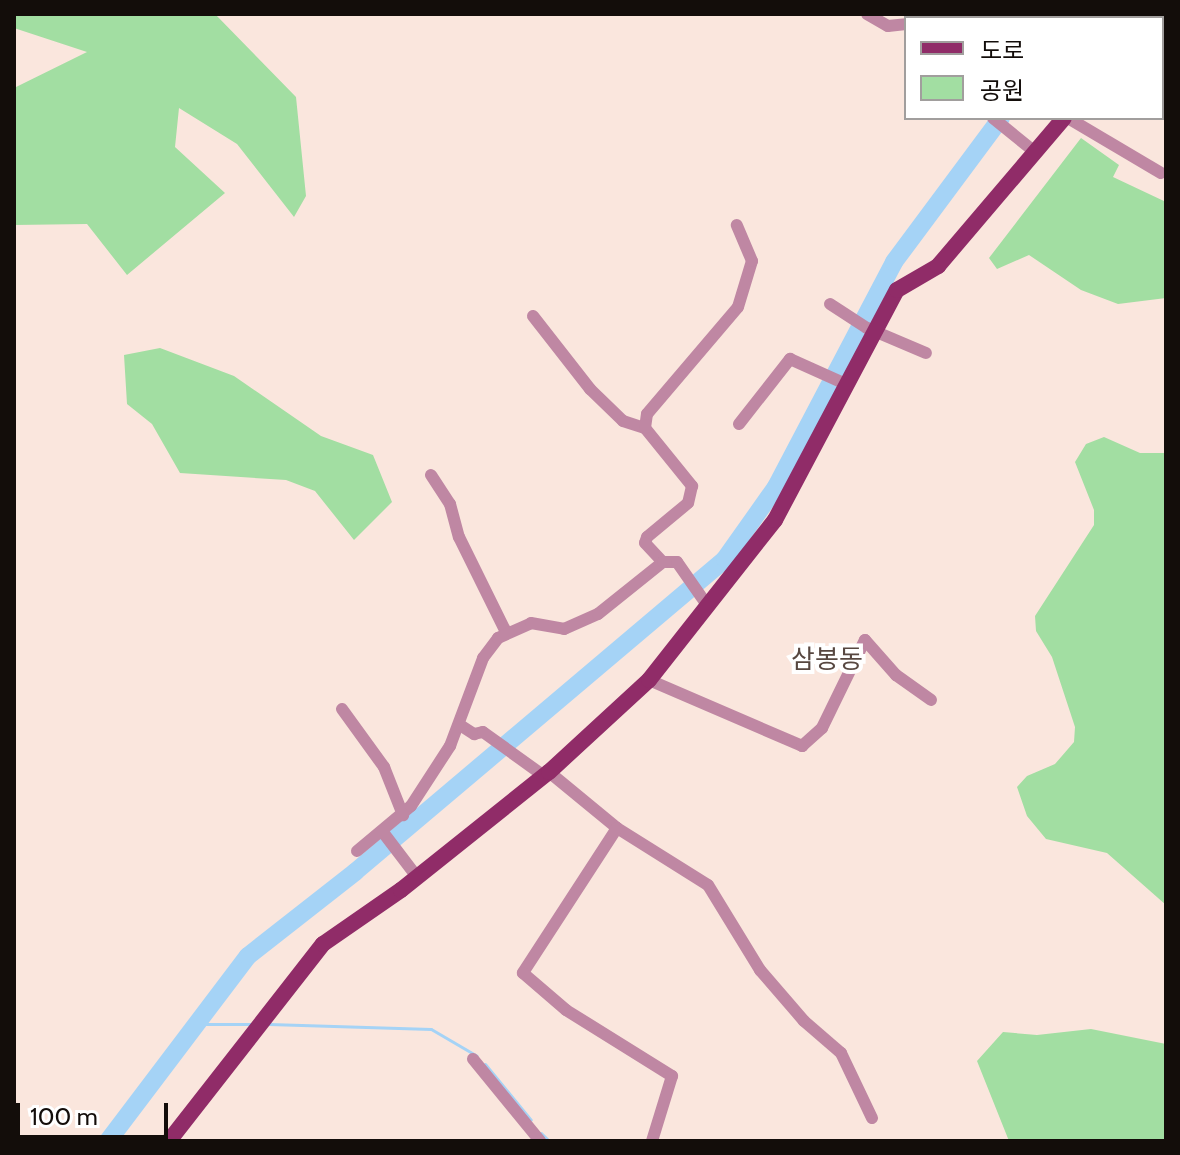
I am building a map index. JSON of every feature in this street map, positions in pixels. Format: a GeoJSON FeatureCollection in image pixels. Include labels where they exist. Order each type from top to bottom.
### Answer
{"type":"FeatureCollection","features":[{"type":"Feature","properties":{"kind":"main road"},"geometry":{"type":"LineString","coordinates":[[169,1141],[323,944],[417,877],[546,774],[649,680],[705,599],[775,520],[871,330],[897,290],[938,266],[1064,120]]}},
{"type":"Feature","properties":{"kind":"street"},"geometry":{"type":"LineString","coordinates":[[867,14],[888,26],[904,24]]}},
{"type":"Feature","properties":{"kind":"street"},"geometry":{"type":"LineString","coordinates":[[995,120],[1036,153]]}},
{"type":"Feature","properties":{"kind":"street"},"geometry":{"type":"LineString","coordinates":[[1069,120],[1161,173]]}},
{"type":"Feature","properties":{"kind":"street"},"geometry":{"type":"LineString","coordinates":[[645,428],[647,414],[738,307],[752,261],[737,225]]}},
{"type":"Feature","properties":{"kind":"street"},"geometry":{"type":"LineString","coordinates":[[830,304],[851,320],[926,353]]}},
{"type":"Feature","properties":{"kind":"street"},"geometry":{"type":"LineString","coordinates":[[533,316],[609,409],[645,428],[692,486],[688,503],[647,537],[645,543],[663,562]]}},
{"type":"Feature","properties":{"kind":"street"},"geometry":{"type":"LineString","coordinates":[[739,424],[790,359],[844,383]]}},
{"type":"Feature","properties":{"kind":"street"},"geometry":{"type":"LineString","coordinates":[[431,475],[450,504],[459,537],[506,632]]}},
{"type":"Feature","properties":{"kind":"street"},"geometry":{"type":"LineString","coordinates":[[357,851],[403,815],[460,725],[483,658],[506,632],[531,623],[564,629],[598,614],[663,562],[677,562],[705,599]]}},
{"type":"Feature","properties":{"kind":"street"},"geometry":{"type":"LineString","coordinates":[[649,680],[802,746],[822,728],[865,640],[896,675],[931,700]]}},
{"type":"Feature","properties":{"kind":"street"},"geometry":{"type":"LineString","coordinates":[[342,709],[384,767],[403,815]]}},
{"type":"Feature","properties":{"kind":"street"},"geometry":{"type":"LineString","coordinates":[[460,725],[474,734],[483,732],[546,774],[617,828],[708,885],[760,970],[804,1021],[841,1053],[872,1118]]}},
{"type":"Feature","properties":{"kind":"street"},"geometry":{"type":"LineString","coordinates":[[617,828],[523,973],[566,1010],[672,1076],[652,1141]]}},
{"type":"Feature","properties":{"kind":"street"},"geometry":{"type":"LineString","coordinates":[[383,833],[417,877]]}},
{"type":"Feature","properties":{"kind":"street"},"geometry":{"type":"LineString","coordinates":[[473,1059],[540,1141]]}},
{"type":"Feature","properties":{"kind":"green space"},"geometry":{"type":"Polygon","coordinates":[[[14,14],[215,14],[296,97],[306,196],[294,217],[237,144],[179,108],[175,147],[225,193],[127,275],[87,224],[14,225],[14,88],[87,52],[14,28],[14,14]]]}},
{"type":"Feature","properties":{"kind":"green space"},"geometry":{"type":"Polygon","coordinates":[[[1081,138],[1119,165],[1113,177],[1166,202],[1166,298],[1118,304],[1081,290],[1029,255],[997,269],[989,258],[1081,138]]]}},
{"type":"Feature","properties":{"kind":"green space"},"geometry":{"type":"Polygon","coordinates":[[[160,348],[234,376],[321,436],[373,455],[392,502],[354,540],[315,491],[286,480],[180,473],[152,424],[127,404],[124,355],[160,348]]]}},
{"type":"Feature","properties":{"kind":"green space"},"geometry":{"type":"Polygon","coordinates":[[[1104,437],[1140,453],[1166,453],[1166,905],[1107,853],[1046,839],[1027,816],[1017,787],[1027,776],[1055,764],[1074,742],[1075,727],[1052,657],[1036,631],[1035,616],[1094,525],[1094,510],[1075,462],[1086,444],[1104,437]]]}},
{"type":"Feature","properties":{"kind":"green space"},"geometry":{"type":"Polygon","coordinates":[[[1091,1029],[1166,1044],[1166,1141],[1009,1141],[977,1061],[1003,1032],[1037,1035],[1091,1029]]]}},
{"type":"Feature","properties":{"kind":"waterway"},"geometry":{"type":"LineString","coordinates":[[108,1141],[248,956],[355,872],[725,559],[776,487],[894,262],[1000,120]]}},
{"type":"Feature","properties":{"kind":"waterway"},"geometry":{"type":"LineString","coordinates":[[195,1024],[253,1024]]}},
{"type":"Feature","properties":{"kind":"waterway"},"geometry":{"type":"LineString","coordinates":[[269,1024],[431,1029],[477,1056]]}},
{"type":"Feature","properties":{"kind":"waterway"},"geometry":{"type":"LineString","coordinates":[[485,1064],[531,1120]]}},
{"type":"Feature","properties":{"kind":"waterway"},"geometry":{"type":"LineString","coordinates":[[541,1133],[549,1141]]}},
{"type":"Feature","properties":{"kind":"district","name":"삼봉동"},"geometry":{"type":"Point","coordinates":[827,660]}}]}
